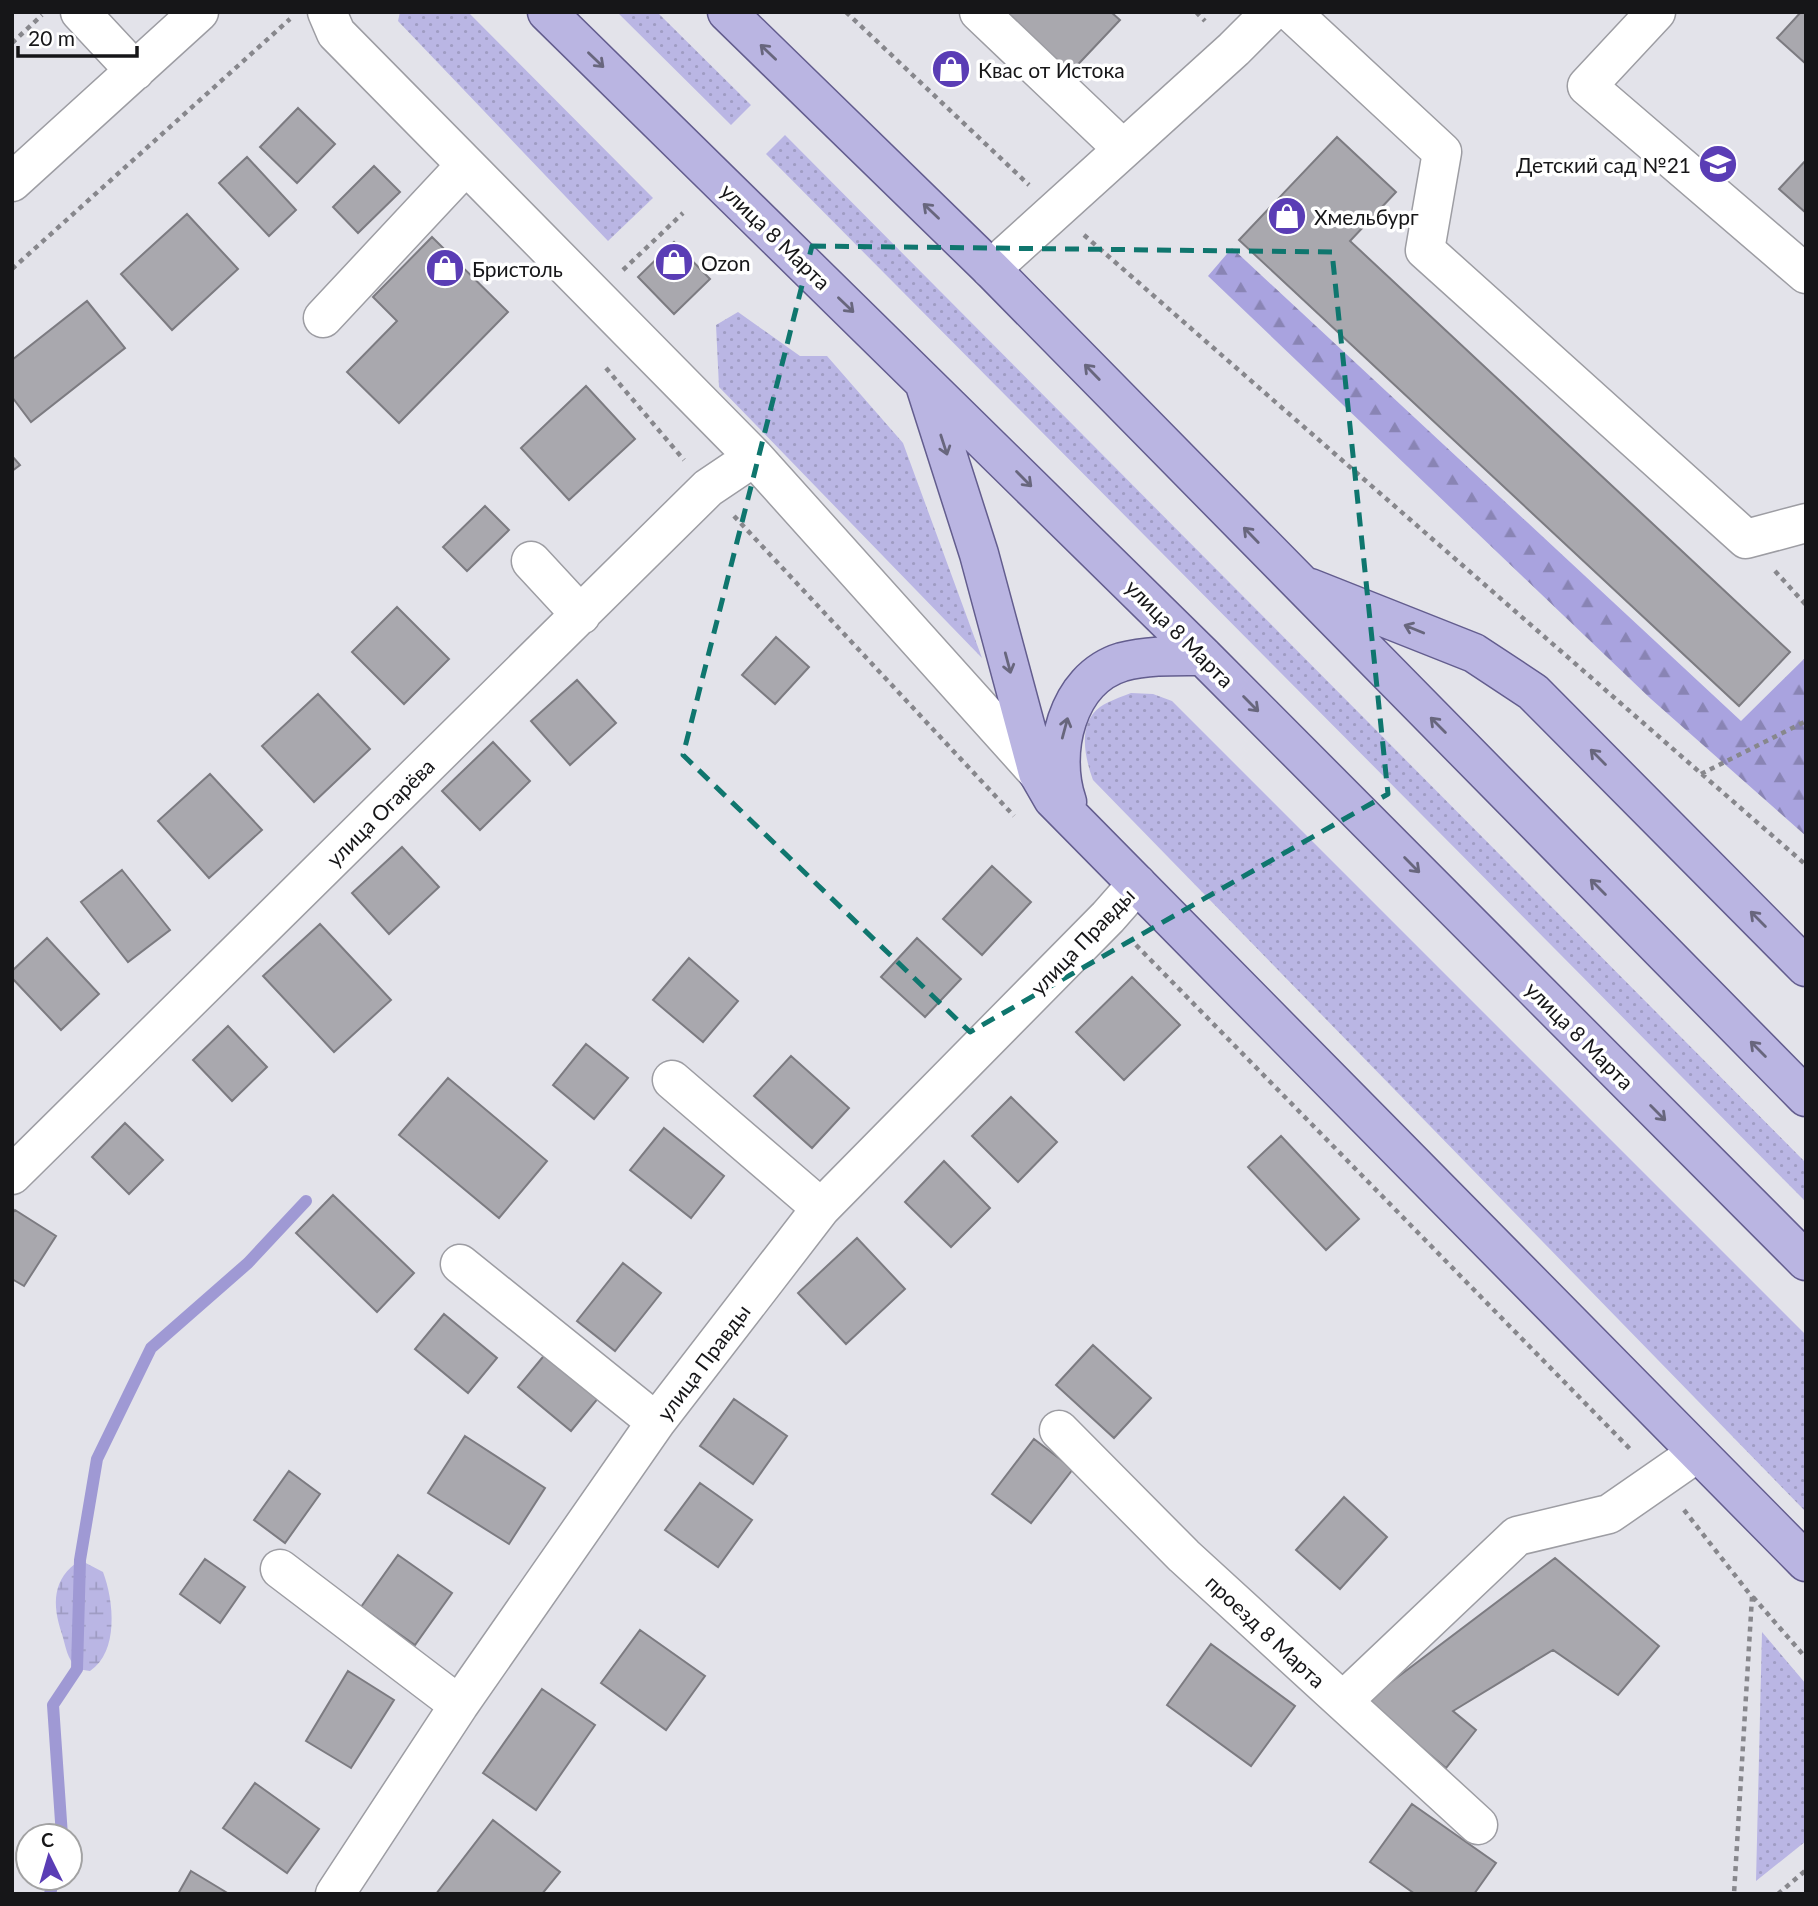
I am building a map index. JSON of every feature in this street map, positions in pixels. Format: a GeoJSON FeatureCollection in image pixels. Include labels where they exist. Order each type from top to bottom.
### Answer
{"type":"FeatureCollection","features":[{"type":"Feature","properties":{"kind":"main road","name":"улица 8 Марта"},"geometry":{"type":"LineString","coordinates":[[547,12],[1203,656],[1806,1261]]}},
{"type":"Feature","properties":{"kind":"main road"},"geometry":{"type":"LineString","coordinates":[[727,12],[992,269],[1806,1097]]}},
{"type":"Feature","properties":{"kind":"main road"},"geometry":{"type":"LineString","coordinates":[[923,380],[979,554],[1038,773],[1053,799],[1806,1562]]}},
{"type":"Feature","properties":{"kind":"main road"},"geometry":{"type":"LineString","coordinates":[[1299,584],[1474,653],[1533,692],[1806,967]]}},
{"type":"Feature","properties":{"kind":"main road"},"geometry":{"type":"LineString","coordinates":[[1072,818],[1061,786],[1059,748],[1070,709],[1093,679],[1120,663],[1155,656],[1203,656]]}},
{"type":"Feature","properties":{"kind":"street"},"geometry":{"type":"LineString","coordinates":[[80,12],[135,71]]}},
{"type":"Feature","properties":{"kind":"street"},"geometry":{"type":"LineString","coordinates":[[12,182],[199,12]]}},
{"type":"Feature","properties":{"kind":"street"},"geometry":{"type":"LineString","coordinates":[[979,12],[1123,149]]}},
{"type":"Feature","properties":{"kind":"street"},"geometry":{"type":"LineString","coordinates":[[992,269],[1234,49],[1271,12]]}},
{"type":"Feature","properties":{"kind":"street"},"geometry":{"type":"LineString","coordinates":[[1291,12],[1442,152],[1425,250],[1746,539],[1806,523]]}},
{"type":"Feature","properties":{"kind":"street"},"geometry":{"type":"LineString","coordinates":[[1656,12],[1587,86],[1806,274]]}},
{"type":"Feature","properties":{"kind":"street"},"geometry":{"type":"LineString","coordinates":[[313,20],[336,33],[754,457],[1038,773]]}},
{"type":"Feature","properties":{"kind":"street"},"geometry":{"type":"LineString","coordinates":[[323,318],[465,166]]}},
{"type":"Feature","properties":{"kind":"street","name":"улица Огарёва"},"geometry":{"type":"LineString","coordinates":[[12,1175],[708,488],[754,457]]}},
{"type":"Feature","properties":{"kind":"street"},"geometry":{"type":"LineString","coordinates":[[531,561],[581,615]]}},
{"type":"Feature","properties":{"kind":"street","name":"улица Правды"},"geometry":{"type":"LineString","coordinates":[[335,1894],[458,1704],[656,1422],[821,1208],[1108,917],[1137,884]]}},
{"type":"Feature","properties":{"kind":"street"},"geometry":{"type":"LineString","coordinates":[[672,1080],[821,1208]]}},
{"type":"Feature","properties":{"kind":"street"},"geometry":{"type":"LineString","coordinates":[[460,1264],[656,1422]]}},
{"type":"Feature","properties":{"kind":"street","name":"проезд 8 Марта"},"geometry":{"type":"LineString","coordinates":[[1059,1430],[1184,1556],[1478,1825]]}},
{"type":"Feature","properties":{"kind":"street"},"geometry":{"type":"LineString","coordinates":[[1343,1702],[1517,1536],[1609,1514],[1697,1453]]}},
{"type":"Feature","properties":{"kind":"street"},"geometry":{"type":"LineString","coordinates":[[280,1569],[458,1704]]}},
{"type":"Feature","properties":{"kind":"path"},"geometry":{"type":"LineString","coordinates":[[12,43],[45,12]]}},
{"type":"Feature","properties":{"kind":"path"},"geometry":{"type":"LineString","coordinates":[[846,12],[1056,211],[1806,865]]}},
{"type":"Feature","properties":{"kind":"path"},"geometry":{"type":"LineString","coordinates":[[12,269],[290,19],[313,20]]}},
{"type":"Feature","properties":{"kind":"path"},"geometry":{"type":"LineString","coordinates":[[616,276],[683,213]]}},
{"type":"Feature","properties":{"kind":"path"},"geometry":{"type":"LineString","coordinates":[[602,363],[708,488],[1022,825]]}},
{"type":"Feature","properties":{"kind":"path"},"geometry":{"type":"LineString","coordinates":[[1701,774],[1806,720]]}},
{"type":"Feature","properties":{"kind":"path"},"geometry":{"type":"LineString","coordinates":[[1108,917],[1661,1480],[1752,1597],[1806,1658]]}},
{"type":"Feature","properties":{"kind":"path"},"geometry":{"type":"LineString","coordinates":[[1734,1894],[1752,1597]]}},
{"type":"Feature","properties":{"kind":"path"},"geometry":{"type":"LineString","coordinates":[[1778,1894],[1806,1870]]}},
{"type":"Feature","properties":{"kind":"highlighted area"},"geometry":{"type":"Polygon","coordinates":[[[812,246],[1332,252],[1388,794],[970,1032],[683,755],[812,246]]]}},
{"type":"Feature","properties":{"kind":"green space"},"geometry":{"type":"Polygon","coordinates":[[[400,12],[468,12],[653,198],[608,241],[398,21],[400,12]]]}},
{"type":"Feature","properties":{"kind":"green space"},"geometry":{"type":"Polygon","coordinates":[[[617,12],[657,12],[751,105],[731,125],[617,12]]]}},
{"type":"Feature","properties":{"kind":"green space"},"geometry":{"type":"Polygon","coordinates":[[[785,135],[1806,1163],[1806,1202],[766,154],[785,135]]]}},
{"type":"Feature","properties":{"kind":"green space"},"geometry":{"type":"Polygon","coordinates":[[[1232,248],[1741,721],[1806,657],[1806,836],[1651,699],[1208,276],[1232,248]]]}},
{"type":"Feature","properties":{"kind":"green space"},"geometry":{"type":"Polygon","coordinates":[[[738,312],[800,356],[827,356],[903,443],[982,658],[719,387],[716,325],[738,312]]]}},
{"type":"Feature","properties":{"kind":"green space"},"geometry":{"type":"Polygon","coordinates":[[[1131,693],[1153,694],[1172,701],[1806,1335],[1806,1512],[1093,780],[1087,762],[1085,742],[1088,722],[1100,707],[1131,693]]]}},
{"type":"Feature","properties":{"kind":"green space"},"geometry":{"type":"Polygon","coordinates":[[[80,1560],[103,1572],[110,1597],[110,1639],[106,1652],[90,1671],[77,1669],[71,1661],[59,1623],[56,1602],[59,1584],[64,1575],[80,1560]]]}},
{"type":"Feature","properties":{"kind":"green space"},"geometry":{"type":"Polygon","coordinates":[[[1762,1632],[1806,1684],[1806,1841],[1756,1881],[1762,1632]]]}},
{"type":"Feature","properties":{"kind":"building"},"geometry":{"type":"Polygon","coordinates":[[[1002,12],[1111,12],[1120,20],[1068,75],[1002,12]]]}},
{"type":"Feature","properties":{"kind":"building"},"geometry":{"type":"Polygon","coordinates":[[[1801,12],[1806,12],[1806,64],[1777,38],[1801,12]]]}},
{"type":"Feature","properties":{"kind":"building"},"geometry":{"type":"Polygon","coordinates":[[[298,108],[335,144],[297,183],[260,147],[298,108]]]}},
{"type":"Feature","properties":{"kind":"building"},"geometry":{"type":"Polygon","coordinates":[[[1337,137],[1396,192],[1350,241],[1790,652],[1739,706],[1239,240],[1337,137]]]}},
{"type":"Feature","properties":{"kind":"building"},"geometry":{"type":"Polygon","coordinates":[[[247,157],[296,210],[269,236],[219,183],[247,157]]]}},
{"type":"Feature","properties":{"kind":"building"},"geometry":{"type":"Polygon","coordinates":[[[1806,160],[1806,213],[1779,189],[1806,160]]]}},
{"type":"Feature","properties":{"kind":"building"},"geometry":{"type":"Polygon","coordinates":[[[374,166],[400,192],[358,233],[333,207],[374,166]]]}},
{"type":"Feature","properties":{"kind":"building"},"geometry":{"type":"Polygon","coordinates":[[[187,214],[238,269],[172,330],[121,274],[187,214]]]}},
{"type":"Feature","properties":{"kind":"building"},"geometry":{"type":"Polygon","coordinates":[[[432,237],[508,312],[399,423],[347,372],[397,321],[373,297],[432,237]]]}},
{"type":"Feature","properties":{"kind":"building"},"geometry":{"type":"Polygon","coordinates":[[[674,242],[710,279],[674,314],[638,277],[674,242]]]}},
{"type":"Feature","properties":{"kind":"building"},"geometry":{"type":"Polygon","coordinates":[[[87,301],[125,348],[31,422],[12,397],[12,360],[87,301]]]}},
{"type":"Feature","properties":{"kind":"building"},"geometry":{"type":"Polygon","coordinates":[[[586,386],[635,439],[569,500],[521,448],[586,386]]]}},
{"type":"Feature","properties":{"kind":"building"},"geometry":{"type":"Polygon","coordinates":[[[12,456],[20,465],[12,471],[12,456]]]}},
{"type":"Feature","properties":{"kind":"building"},"geometry":{"type":"Polygon","coordinates":[[[485,506],[509,530],[467,571],[443,547],[485,506]]]}},
{"type":"Feature","properties":{"kind":"building"},"geometry":{"type":"Polygon","coordinates":[[[397,607],[449,659],[404,704],[352,652],[397,607]]]}},
{"type":"Feature","properties":{"kind":"building"},"geometry":{"type":"Polygon","coordinates":[[[776,637],[809,667],[775,704],[742,675],[776,637]]]}},
{"type":"Feature","properties":{"kind":"building"},"geometry":{"type":"Polygon","coordinates":[[[577,680],[616,723],[570,765],[531,721],[577,680]]]}},
{"type":"Feature","properties":{"kind":"building"},"geometry":{"type":"Polygon","coordinates":[[[318,694],[370,749],[314,802],[262,746],[318,694]]]}},
{"type":"Feature","properties":{"kind":"building"},"geometry":{"type":"Polygon","coordinates":[[[493,742],[530,781],[480,830],[442,791],[493,742]]]}},
{"type":"Feature","properties":{"kind":"building"},"geometry":{"type":"Polygon","coordinates":[[[210,774],[262,830],[209,878],[158,821],[210,774]]]}},
{"type":"Feature","properties":{"kind":"building"},"geometry":{"type":"Polygon","coordinates":[[[402,847],[439,887],[389,934],[352,893],[402,847]]]}},
{"type":"Feature","properties":{"kind":"building"},"geometry":{"type":"Polygon","coordinates":[[[992,866],[1031,902],[982,955],[943,919],[992,866]]]}},
{"type":"Feature","properties":{"kind":"building"},"geometry":{"type":"Polygon","coordinates":[[[122,870],[170,930],[128,962],[81,902],[122,870]]]}},
{"type":"Feature","properties":{"kind":"building"},"geometry":{"type":"Polygon","coordinates":[[[320,924],[391,1000],[334,1052],[263,976],[320,924]]]}},
{"type":"Feature","properties":{"kind":"building"},"geometry":{"type":"Polygon","coordinates":[[[47,938],[99,994],[61,1030],[12,978],[12,971],[47,938]]]}},
{"type":"Feature","properties":{"kind":"building"},"geometry":{"type":"Polygon","coordinates":[[[917,938],[961,979],[925,1017],[881,977],[917,938]]]}},
{"type":"Feature","properties":{"kind":"building"},"geometry":{"type":"Polygon","coordinates":[[[689,958],[738,1001],[703,1042],[653,1000],[689,958]]]}},
{"type":"Feature","properties":{"kind":"building"},"geometry":{"type":"Polygon","coordinates":[[[1132,977],[1180,1025],[1124,1080],[1076,1032],[1132,977]]]}},
{"type":"Feature","properties":{"kind":"building"},"geometry":{"type":"Polygon","coordinates":[[[228,1026],[267,1067],[232,1101],[193,1060],[228,1026]]]}},
{"type":"Feature","properties":{"kind":"building"},"geometry":{"type":"Polygon","coordinates":[[[586,1044],[628,1078],[594,1119],[553,1085],[586,1044]]]}},
{"type":"Feature","properties":{"kind":"building"},"geometry":{"type":"Polygon","coordinates":[[[791,1056],[849,1108],[812,1148],[754,1096],[791,1056]]]}},
{"type":"Feature","properties":{"kind":"building"},"geometry":{"type":"Polygon","coordinates":[[[448,1078],[547,1161],[499,1218],[399,1135],[448,1078]]]}},
{"type":"Feature","properties":{"kind":"building"},"geometry":{"type":"Polygon","coordinates":[[[1011,1097],[1057,1142],[1018,1182],[972,1136],[1011,1097]]]}},
{"type":"Feature","properties":{"kind":"building"},"geometry":{"type":"Polygon","coordinates":[[[125,1123],[163,1160],[129,1194],[92,1157],[125,1123]]]}},
{"type":"Feature","properties":{"kind":"building"},"geometry":{"type":"Polygon","coordinates":[[[664,1128],[724,1176],[691,1218],[630,1170],[664,1128]]]}},
{"type":"Feature","properties":{"kind":"building"},"geometry":{"type":"Polygon","coordinates":[[[1281,1136],[1359,1219],[1326,1250],[1248,1167],[1281,1136]]]}},
{"type":"Feature","properties":{"kind":"building"},"geometry":{"type":"Polygon","coordinates":[[[944,1161],[990,1208],[951,1247],[905,1202],[944,1161]]]}},
{"type":"Feature","properties":{"kind":"building"},"geometry":{"type":"Polygon","coordinates":[[[333,1195],[414,1273],[377,1312],[296,1233],[333,1195]]]}},
{"type":"Feature","properties":{"kind":"building"},"geometry":{"type":"Polygon","coordinates":[[[15,1210],[56,1236],[24,1286],[12,1279],[12,1214],[15,1210]]]}},
{"type":"Feature","properties":{"kind":"building"},"geometry":{"type":"Polygon","coordinates":[[[857,1238],[905,1289],[846,1344],[798,1293],[857,1238]]]}},
{"type":"Feature","properties":{"kind":"building"},"geometry":{"type":"Polygon","coordinates":[[[623,1263],[661,1293],[615,1351],[577,1321],[623,1263]]]}},
{"type":"Feature","properties":{"kind":"building"},"geometry":{"type":"Polygon","coordinates":[[[444,1314],[497,1358],[468,1393],[415,1349],[444,1314]]]}},
{"type":"Feature","properties":{"kind":"building"},"geometry":{"type":"Polygon","coordinates":[[[1093,1345],[1151,1398],[1114,1438],[1056,1385],[1093,1345]]]}},
{"type":"Feature","properties":{"kind":"building"},"geometry":{"type":"Polygon","coordinates":[[[547,1352],[600,1396],[571,1431],[518,1387],[547,1352]]]}},
{"type":"Feature","properties":{"kind":"building"},"geometry":{"type":"Polygon","coordinates":[[[734,1399],[787,1436],[753,1484],[700,1446],[734,1399]]]}},
{"type":"Feature","properties":{"kind":"building"},"geometry":{"type":"Polygon","coordinates":[[[465,1436],[545,1488],[509,1544],[428,1493],[465,1436]]]}},
{"type":"Feature","properties":{"kind":"building"},"geometry":{"type":"Polygon","coordinates":[[[1034,1439],[1073,1469],[1031,1523],[992,1494],[1034,1439]]]}},
{"type":"Feature","properties":{"kind":"building"},"geometry":{"type":"Polygon","coordinates":[[[289,1471],[320,1494],[285,1543],[254,1520],[289,1471]]]}},
{"type":"Feature","properties":{"kind":"building"},"geometry":{"type":"Polygon","coordinates":[[[700,1483],[752,1520],[718,1567],[665,1530],[700,1483]]]}},
{"type":"Feature","properties":{"kind":"building"},"geometry":{"type":"Polygon","coordinates":[[[1344,1497],[1387,1537],[1340,1589],[1296,1550],[1344,1497]]]}},
{"type":"Feature","properties":{"kind":"building"},"geometry":{"type":"Polygon","coordinates":[[[398,1555],[452,1593],[415,1645],[361,1607],[398,1555]]]}},
{"type":"Feature","properties":{"kind":"building"},"geometry":{"type":"Polygon","coordinates":[[[1555,1558],[1659,1646],[1618,1695],[1553,1650],[1453,1711],[1476,1730],[1446,1768],[1366,1701],[1555,1558]]]}},
{"type":"Feature","properties":{"kind":"building"},"geometry":{"type":"Polygon","coordinates":[[[205,1559],[245,1587],[220,1623],[180,1594],[205,1559]]]}},
{"type":"Feature","properties":{"kind":"building"},"geometry":{"type":"Polygon","coordinates":[[[640,1630],[705,1676],[666,1730],[601,1683],[640,1630]]]}},
{"type":"Feature","properties":{"kind":"building"},"geometry":{"type":"Polygon","coordinates":[[[1211,1644],[1295,1706],[1251,1766],[1167,1705],[1211,1644]]]}},
{"type":"Feature","properties":{"kind":"building"},"geometry":{"type":"Polygon","coordinates":[[[348,1671],[394,1700],[351,1768],[306,1741],[348,1671]]]}},
{"type":"Feature","properties":{"kind":"building"},"geometry":{"type":"Polygon","coordinates":[[[542,1689],[595,1725],[536,1810],[483,1773],[542,1689]]]}},
{"type":"Feature","properties":{"kind":"building"},"geometry":{"type":"Polygon","coordinates":[[[255,1783],[319,1829],[287,1873],[223,1828],[255,1783]]]}},
{"type":"Feature","properties":{"kind":"building"},"geometry":{"type":"Polygon","coordinates":[[[1412,1804],[1496,1863],[1474,1894],[1415,1894],[1370,1862],[1412,1804]]]}},
{"type":"Feature","properties":{"kind":"building"},"geometry":{"type":"Polygon","coordinates":[[[493,1820],[560,1872],[542,1894],[436,1894],[493,1820]]]}},
{"type":"Feature","properties":{"kind":"building"},"geometry":{"type":"Polygon","coordinates":[[[191,1871],[229,1894],[178,1894],[191,1871]]]}},
{"type":"Feature","properties":{"kind":"waterway"},"geometry":{"type":"LineString","coordinates":[[61,1822],[53,1705],[77,1669],[80,1560],[97,1459],[151,1348],[248,1263],[306,1201]]}},
{"type":"Feature","properties":{"kind":"place","name":"Квас от Истока"},"geometry":{"type":"Point","coordinates":[951,69]}},
{"type":"Feature","properties":{"kind":"place","name":"Детский сад №21"},"geometry":{"type":"Point","coordinates":[1718,164]}},
{"type":"Feature","properties":{"kind":"place","name":"Хмельбург"},"geometry":{"type":"Point","coordinates":[1287,216]}},
{"type":"Feature","properties":{"kind":"place","name":"Ozon"},"geometry":{"type":"Point","coordinates":[674,262]}},
{"type":"Feature","properties":{"kind":"place","name":"Бристоль"},"geometry":{"type":"Point","coordinates":[445,268]}}]}
